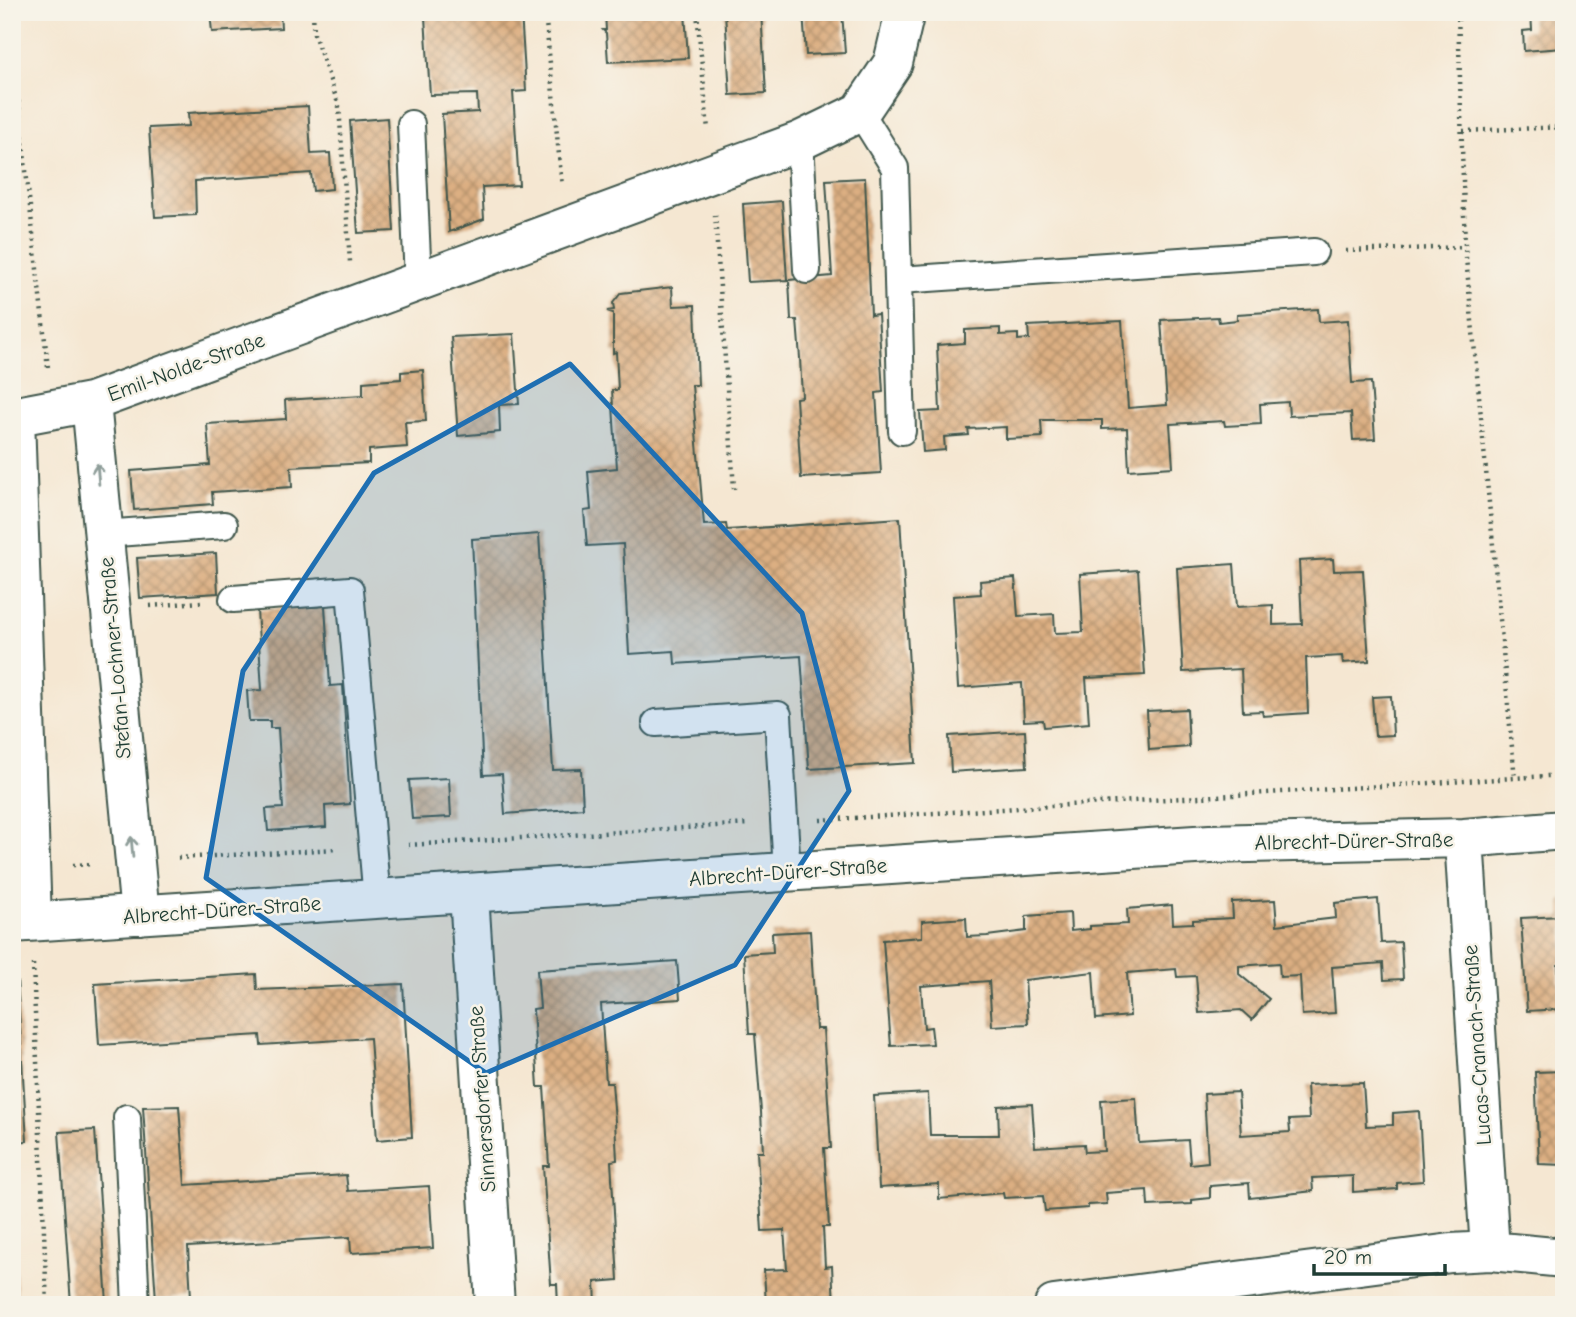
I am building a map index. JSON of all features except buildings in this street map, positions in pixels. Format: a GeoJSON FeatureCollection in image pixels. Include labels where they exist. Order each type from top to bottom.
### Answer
{"type":"FeatureCollection","features":[{"type":"Feature","properties":{"kind":"street"},"geometry":{"type":"LineString","coordinates":[[860,112],[893,63],[905,12]]}},
{"type":"Feature","properties":{"kind":"street","name":"Emil-Nolde-Straße"},"geometry":{"type":"LineString","coordinates":[[13,417],[91,401],[800,141],[860,112]]}},
{"type":"Feature","properties":{"kind":"street","name":"Stefan-Lochner-Straße"},"geometry":{"type":"LineString","coordinates":[[91,401],[140,915]]}},
{"type":"Feature","properties":{"kind":"street"},"geometry":{"type":"LineString","coordinates":[[13,417],[22,922]]}},
{"type":"Feature","properties":{"kind":"street","name":"Albrecht-Dürer-Straße"},"geometry":{"type":"LineString","coordinates":[[22,922],[1210,844],[1464,838],[1564,830]]}},
{"type":"Feature","properties":{"kind":"street","name":"Lucas-Cranach-Straße"},"geometry":{"type":"LineString","coordinates":[[1464,838],[1490,1251]]}},
{"type":"Feature","properties":{"kind":"street","name":"Sinnersdorfer Straße"},"geometry":{"type":"LineString","coordinates":[[469,894],[495,1305]]}},
{"type":"Feature","properties":{"kind":"street"},"geometry":{"type":"LineString","coordinates":[[1054,1305],[1451,1253],[1490,1251],[1564,1258]]}},
{"type":"Feature","properties":{"kind":"lane"},"geometry":{"type":"LineString","coordinates":[[860,112],[895,168],[902,431]]}},
{"type":"Feature","properties":{"kind":"lane"},"geometry":{"type":"LineString","coordinates":[[411,124],[418,281]]}},
{"type":"Feature","properties":{"kind":"lane"},"geometry":{"type":"LineString","coordinates":[[800,141],[807,270]]}},
{"type":"Feature","properties":{"kind":"lane"},"geometry":{"type":"LineString","coordinates":[[900,280],[1314,252]]}},
{"type":"Feature","properties":{"kind":"lane"},"geometry":{"type":"LineString","coordinates":[[103,534],[223,525]]}},
{"type":"Feature","properties":{"kind":"lane"},"geometry":{"type":"LineString","coordinates":[[233,599],[350,590],[377,900]]}},
{"type":"Feature","properties":{"kind":"lane"},"geometry":{"type":"LineString","coordinates":[[656,723],[778,715],[787,872]]}},
{"type":"Feature","properties":{"kind":"lane"},"geometry":{"type":"LineString","coordinates":[[127,1118],[136,1305]]}},
{"type":"Feature","properties":{"kind":"path"},"geometry":{"type":"LineString","coordinates":[[313,12],[314,34],[339,106],[353,305]]}},
{"type":"Feature","properties":{"kind":"path"},"geometry":{"type":"LineString","coordinates":[[545,12],[566,227]]}},
{"type":"Feature","properties":{"kind":"path"},"geometry":{"type":"LineString","coordinates":[[697,12],[712,174],[734,489]]}},
{"type":"Feature","properties":{"kind":"path"},"geometry":{"type":"LineString","coordinates":[[1458,12],[1465,247],[1515,779]]}},
{"type":"Feature","properties":{"kind":"path"},"geometry":{"type":"LineString","coordinates":[[12,45],[52,409]]}},
{"type":"Feature","properties":{"kind":"path"},"geometry":{"type":"LineString","coordinates":[[1463,131],[1564,127]]}},
{"type":"Feature","properties":{"kind":"path"},"geometry":{"type":"LineString","coordinates":[[1314,252],[1465,247]]}},
{"type":"Feature","properties":{"kind":"path"},"geometry":{"type":"LineString","coordinates":[[110,609],[233,599]]}},
{"type":"Feature","properties":{"kind":"path"},"geometry":{"type":"LineString","coordinates":[[22,922],[47,1305]]}},
{"type":"Feature","properties":{"kind":"highlighted area"},"geometry":{"type":"Polygon","coordinates":[[[570,364],[802,613],[849,791],[735,965],[486,1073],[206,878],[243,671],[374,473],[570,364]]]}}]}
